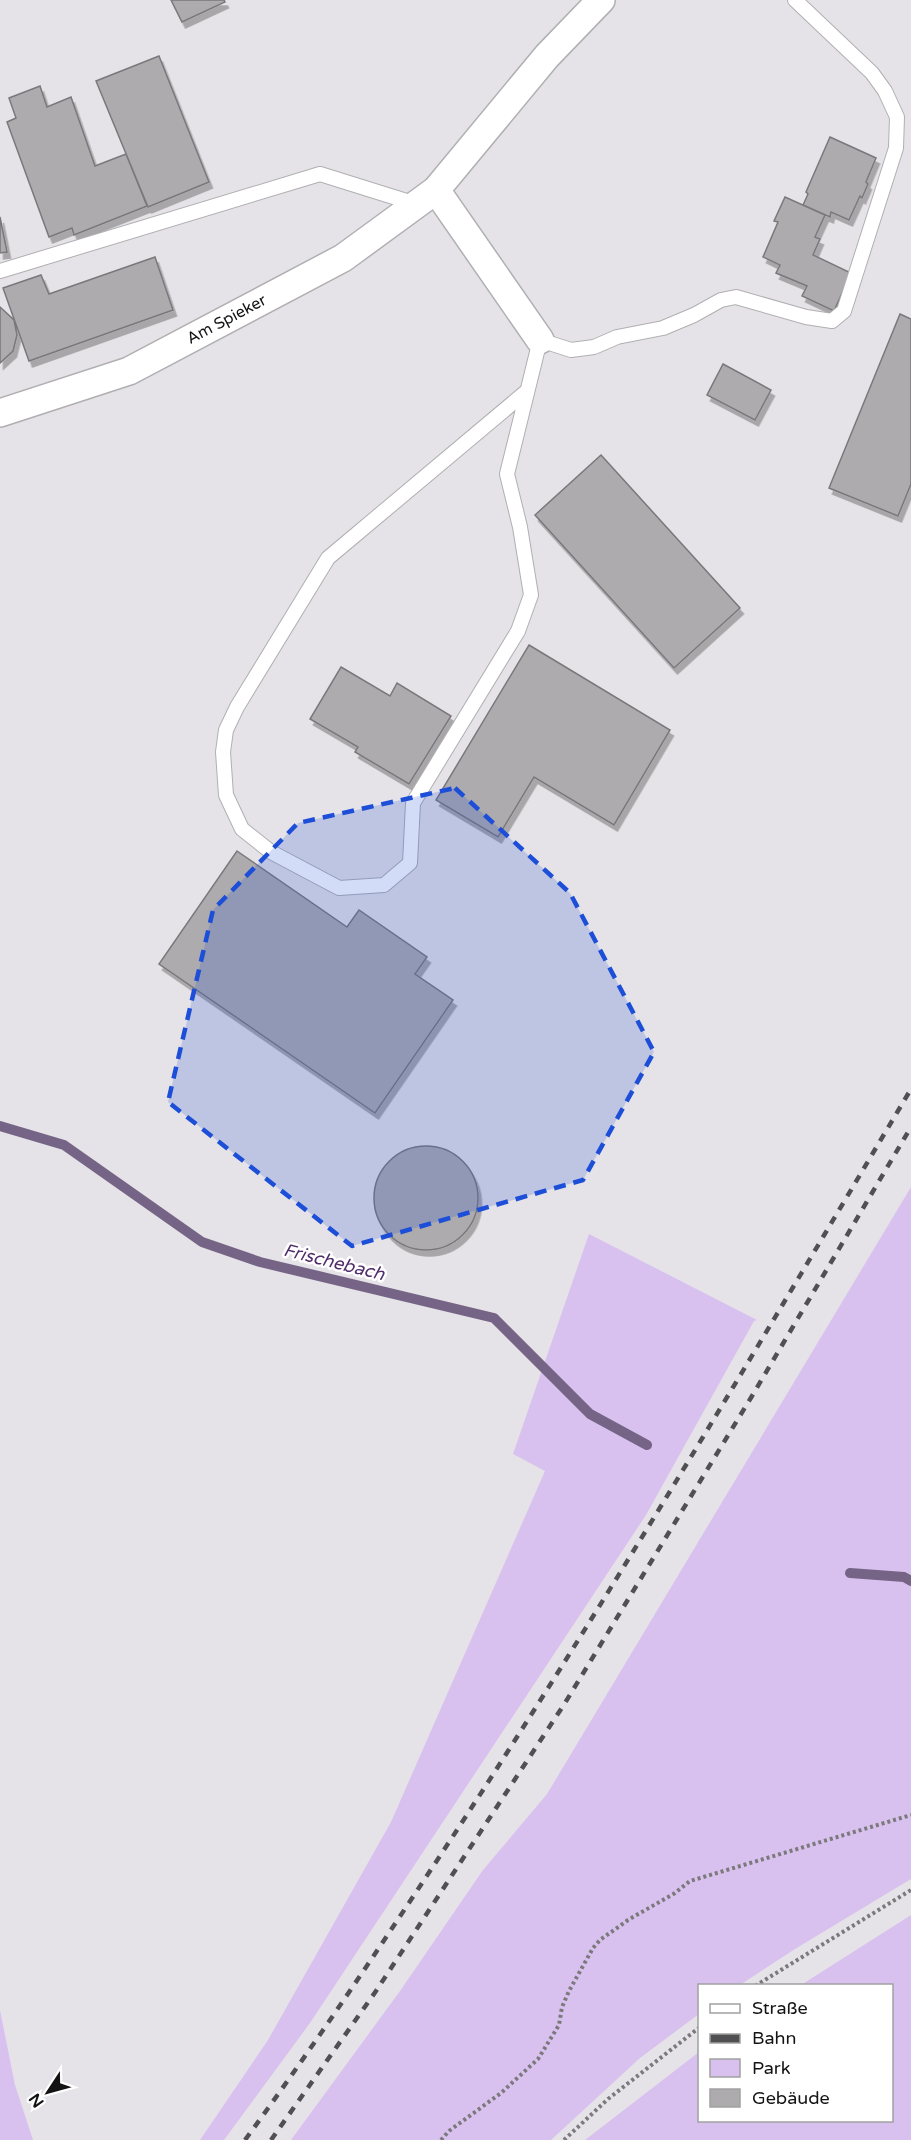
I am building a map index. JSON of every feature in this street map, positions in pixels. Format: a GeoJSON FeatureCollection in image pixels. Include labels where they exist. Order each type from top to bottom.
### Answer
{"type":"FeatureCollection","features":[{"type":"Feature","properties":{"kind":"street","name":"Am Spieker"},"geometry":{"type":"LineString","coordinates":[[0,413],[129,371],[343,258],[426,197],[547,56],[601,0]]}},
{"type":"Feature","properties":{"kind":"street"},"geometry":{"type":"LineString","coordinates":[[426,197],[540,340]]}},
{"type":"Feature","properties":{"kind":"lane"},"geometry":{"type":"LineString","coordinates":[[527,391],[327,558],[237,707],[226,730],[223,752],[226,795],[242,829],[271,852],[339,888],[384,885],[410,863],[413,803],[518,631],[531,595],[520,527],[507,474],[540,340],[571,350],[594,347],[617,337],[663,328],[721,300],[736,297],[806,317],[832,321],[844,311],[896,148],[897,117],[885,92],[872,73],[795,0]]}},
{"type":"Feature","properties":{"kind":"lane"},"geometry":{"type":"LineString","coordinates":[[0,271],[320,174],[426,197]]}},
{"type":"Feature","properties":{"kind":"path"},"geometry":{"type":"LineString","coordinates":[[441,2140],[538,2059],[559,2025],[562,2007],[569,1991],[593,1948],[600,1940],[628,1920],[675,1893],[690,1881],[911,1815]]}},
{"type":"Feature","properties":{"kind":"path"},"geometry":{"type":"LineString","coordinates":[[758,1984],[911,1890]]}},
{"type":"Feature","properties":{"kind":"path"},"geometry":{"type":"LineString","coordinates":[[564,2140],[608,2099],[698,2028]]}},
{"type":"Feature","properties":{"kind":"highlighted area"},"geometry":{"type":"Polygon","coordinates":[[[455,788],[570,893],[654,1052],[583,1180],[352,1246],[168,1102],[213,910],[298,823],[455,788]]]}},
{"type":"Feature","properties":{"kind":"green space"},"geometry":{"type":"Polygon","coordinates":[[[911,1187],[911,1879],[742,1984],[698,1984],[698,2015],[640,2058],[551,2140],[291,2140],[400,1991],[483,1870],[547,1794],[911,1187]]]}},
{"type":"Feature","properties":{"kind":"green space"},"geometry":{"type":"Polygon","coordinates":[[[589,1234],[757,1320],[754,1321],[646,1515],[310,2023],[224,2140],[200,2140],[268,2040],[391,1822],[545,1471],[513,1454],[589,1234]]]}},
{"type":"Feature","properties":{"kind":"green space"},"geometry":{"type":"Polygon","coordinates":[[[911,1915],[911,2140],[585,2140],[698,2053],[698,2122],[893,2122],[893,1984],[803,1984],[911,1915]]]}},
{"type":"Feature","properties":{"kind":"green space"},"geometry":{"type":"Polygon","coordinates":[[[0,2010],[15,2085],[33,2140],[0,2140],[0,2010]]]}},
{"type":"Feature","properties":{"kind":"building"},"geometry":{"type":"Polygon","coordinates":[[[171,0],[224,0],[225,2],[182,22],[171,0]]]}},
{"type":"Feature","properties":{"kind":"building"},"geometry":{"type":"Polygon","coordinates":[[[159,56],[209,182],[148,207],[96,81],[159,56]]]}},
{"type":"Feature","properties":{"kind":"building"},"geometry":{"type":"Polygon","coordinates":[[[40,86],[47,107],[71,97],[95,166],[126,154],[147,206],[74,235],[72,228],[49,237],[7,122],[16,118],[9,98],[40,86]]]}},
{"type":"Feature","properties":{"kind":"building"},"geometry":{"type":"Polygon","coordinates":[[[830,137],[876,158],[862,198],[860,196],[849,220],[831,212],[830,217],[803,205],[808,194],[806,192],[830,137]]]}},
{"type":"Feature","properties":{"kind":"building"},"geometry":{"type":"Polygon","coordinates":[[[785,197],[825,215],[815,237],[820,239],[813,255],[851,273],[834,311],[802,296],[807,286],[776,273],[780,265],[763,257],[778,222],[774,221],[785,197]]]}},
{"type":"Feature","properties":{"kind":"building"},"geometry":{"type":"Polygon","coordinates":[[[0,217],[7,252],[0,253],[0,217]]]}},
{"type":"Feature","properties":{"kind":"building"},"geometry":{"type":"Polygon","coordinates":[[[155,257],[173,310],[29,361],[3,288],[41,275],[49,294],[155,257]]]}},
{"type":"Feature","properties":{"kind":"building"},"geometry":{"type":"Polygon","coordinates":[[[0,307],[14,320],[17,335],[13,351],[0,363],[0,307]]]}},
{"type":"Feature","properties":{"kind":"building"},"geometry":{"type":"Polygon","coordinates":[[[900,314],[911,319],[911,484],[898,516],[829,488],[900,314]]]}},
{"type":"Feature","properties":{"kind":"building"},"geometry":{"type":"Polygon","coordinates":[[[723,364],[771,390],[755,420],[707,395],[723,364]]]}},
{"type":"Feature","properties":{"kind":"building"},"geometry":{"type":"Polygon","coordinates":[[[601,455],[740,608],[674,668],[535,515],[601,455]]]}},
{"type":"Feature","properties":{"kind":"building"},"geometry":{"type":"Polygon","coordinates":[[[529,645],[670,730],[614,825],[534,777],[498,837],[436,800],[529,645]]]}},
{"type":"Feature","properties":{"kind":"building"},"geometry":{"type":"Polygon","coordinates":[[[341,667],[390,696],[397,683],[451,716],[409,784],[355,752],[358,747],[310,719],[341,667]]]}},
{"type":"Feature","properties":{"kind":"building"},"geometry":{"type":"Polygon","coordinates":[[[237,851],[347,927],[359,910],[427,957],[415,974],[453,1000],[375,1113],[159,964],[237,851]]]}},
{"type":"Feature","properties":{"kind":"building"},"geometry":{"type":"Polygon","coordinates":[[[426,1146],[446,1150],[463,1161],[474,1178],[478,1198],[474,1218],[463,1235],[446,1246],[426,1250],[406,1246],[389,1235],[378,1218],[374,1198],[378,1178],[389,1161],[406,1150],[426,1146]]]}},
{"type":"Feature","properties":{"kind":"waterway","name":"Frischebach"},"geometry":{"type":"LineString","coordinates":[[0,1126],[64,1145],[202,1242],[260,1262],[494,1318],[590,1414],[647,1445]]}},
{"type":"Feature","properties":{"kind":"waterway","name":"Frischebach"},"geometry":{"type":"LineString","coordinates":[[850,1573],[904,1577],[911,1581]]}},
{"type":"Feature","properties":{"kind":"railway"},"geometry":{"type":"LineString","coordinates":[[245,2140],[353,1987],[516,1739],[688,1462],[911,1089]]}},
{"type":"Feature","properties":{"kind":"railway"},"geometry":{"type":"LineString","coordinates":[[271,2140],[376,1991],[565,1703],[752,1396],[911,1127]]}}]}
